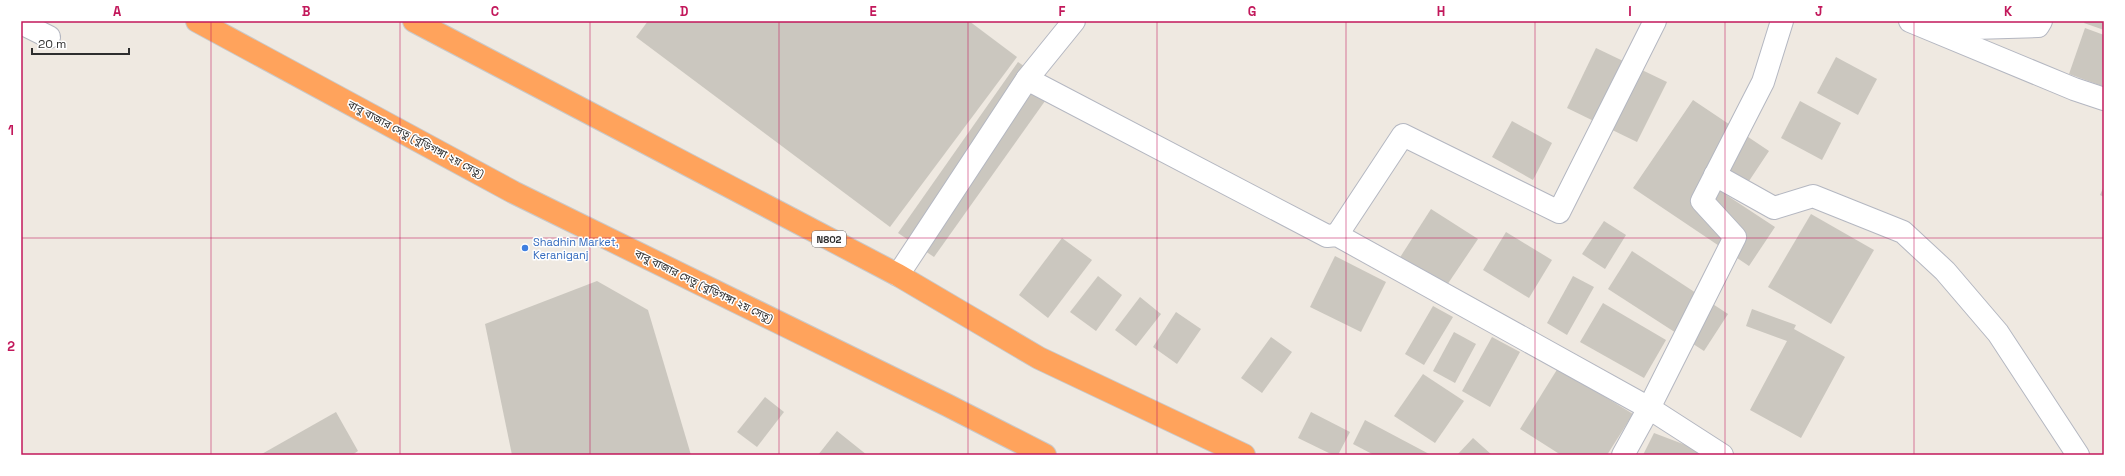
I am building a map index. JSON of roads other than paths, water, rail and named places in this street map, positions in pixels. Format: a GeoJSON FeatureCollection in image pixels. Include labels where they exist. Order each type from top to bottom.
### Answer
{"type":"FeatureCollection","features":[{"type":"Feature","properties":{"kind":"highway","name":"বাবু বাজার সেতু (বুড়িগঙ্গা ২য় সেতু)"},"geometry":{"type":"LineString","coordinates":[[197,21],[513,192],[947,405],[1045,455]]}},
{"type":"Feature","properties":{"kind":"highway","name":"N802"},"geometry":{"type":"LineString","coordinates":[[414,21],[898,275],[1039,358],[1244,455]]}},
{"type":"Feature","properties":{"kind":"street"},"geometry":{"type":"LineString","coordinates":[[898,275],[1028,79],[1074,21]]}},
{"type":"Feature","properties":{"kind":"street"},"geometry":{"type":"LineString","coordinates":[[1337,235],[1403,135],[1559,212],[1655,21]]}},
{"type":"Feature","properties":{"kind":"street"},"geometry":{"type":"LineString","coordinates":[[1623,455],[1649,408],[1735,236],[1702,200],[1763,82],[1782,21]]}},
{"type":"Feature","properties":{"kind":"street"},"geometry":{"type":"LineString","coordinates":[[1910,21],[2074,89],[2104,99]]}},
{"type":"Feature","properties":{"kind":"street"},"geometry":{"type":"LineString","coordinates":[[1931,29],[2038,26],[2041,21]]}},
{"type":"Feature","properties":{"kind":"street"},"geometry":{"type":"LineString","coordinates":[[21,23],[49,37]]}},
{"type":"Feature","properties":{"kind":"street"},"geometry":{"type":"LineString","coordinates":[[1028,79],[1327,236],[1337,235],[1649,408],[1722,455]]}},
{"type":"Feature","properties":{"kind":"street"},"geometry":{"type":"LineString","coordinates":[[1715,175],[1774,208],[1813,196],[1903,232],[1945,271],[1998,333],[2078,455]]}},
{"type":"Feature","properties":{"kind":"place","name":"Shadhin Market, Keraniganj"},"geometry":{"type":"Point","coordinates":[525,248]}}]}
